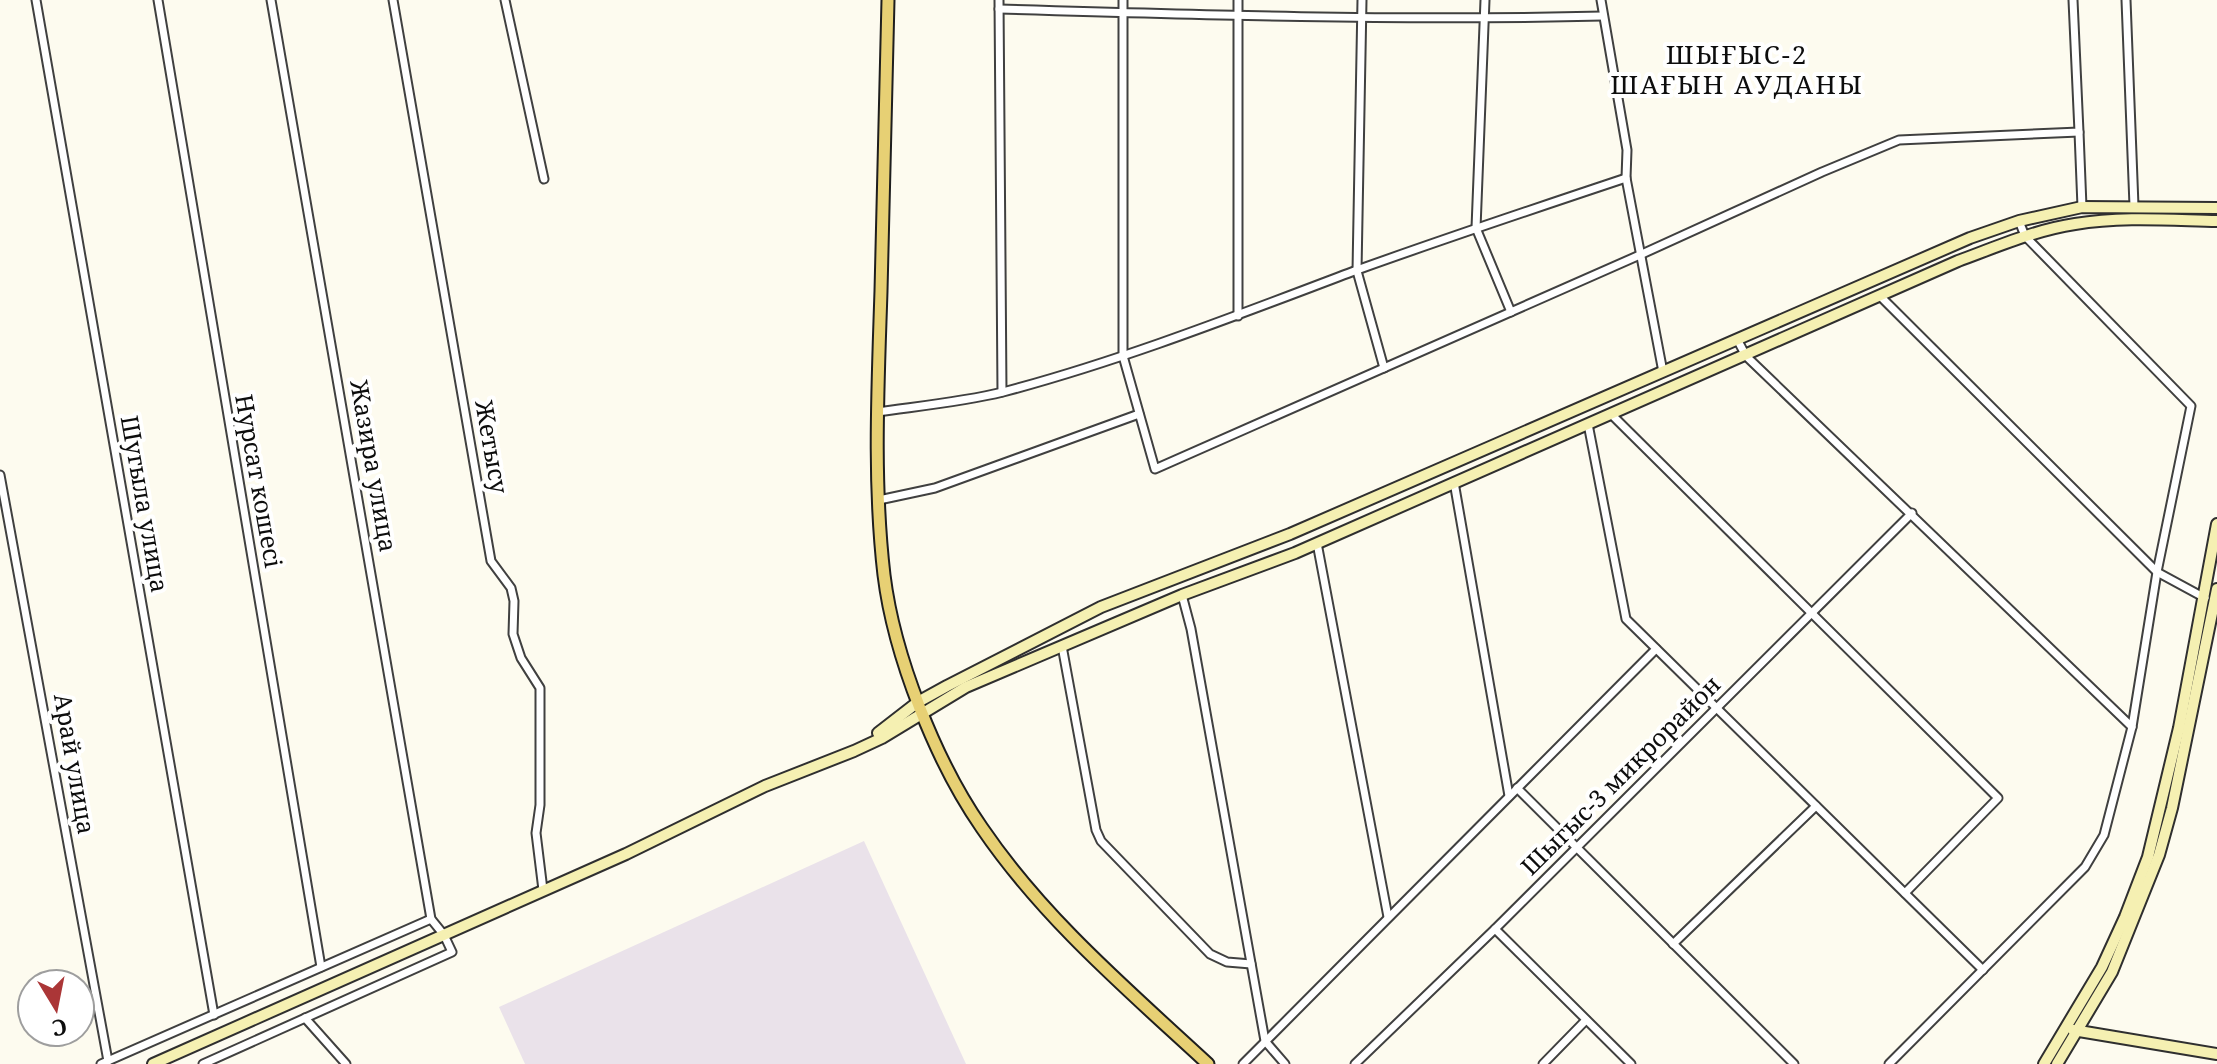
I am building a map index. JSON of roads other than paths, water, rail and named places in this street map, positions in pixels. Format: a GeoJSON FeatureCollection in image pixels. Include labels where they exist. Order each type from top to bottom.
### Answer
{"type":"FeatureCollection","features":[{"type":"Feature","properties":{"kind":"main road"},"geometry":{"type":"LineString","coordinates":[[888,0],[877,412],[884,576],[900,645],[920,707],[945,763],[981,827],[1025,885],[1072,938],[1208,1064]]}},
{"type":"Feature","properties":{"kind":"main road"},"geometry":{"type":"LineString","coordinates":[[153,1064],[444,935],[765,786],[882,738],[920,707],[1101,607],[1290,534],[1970,238],[2019,221],[2082,207],[2217,208]]}},
{"type":"Feature","properties":{"kind":"main road"},"geometry":{"type":"LineString","coordinates":[[920,707],[1182,595],[1295,553],[1958,261],[2025,236],[2075,224],[2126,220],[2217,221]]}},
{"type":"Feature","properties":{"kind":"main road"},"geometry":{"type":"LineString","coordinates":[[2044,1064],[2102,967],[2148,857],[2163,803],[2217,524]]}},
{"type":"Feature","properties":{"kind":"main road"},"geometry":{"type":"LineString","coordinates":[[1290,534],[1295,553]]}},
{"type":"Feature","properties":{"kind":"main road"},"geometry":{"type":"LineString","coordinates":[[2057,1064],[2112,972],[2159,855],[2172,808],[2217,589]]}},
{"type":"Feature","properties":{"kind":"main road"},"geometry":{"type":"LineString","coordinates":[[2066,1028],[2217,1054]]}},
{"type":"Feature","properties":{"kind":"street","name":"Шугыла улица"},"geometry":{"type":"LineString","coordinates":[[36,0],[214,1015]]}},
{"type":"Feature","properties":{"kind":"street","name":"Нурсат кошесi"},"geometry":{"type":"LineString","coordinates":[[158,0],[321,967]]}},
{"type":"Feature","properties":{"kind":"street","name":"Жазира улица"},"geometry":{"type":"LineString","coordinates":[[271,0],[431,919],[444,935]]}},
{"type":"Feature","properties":{"kind":"street","name":"Жетысу"},"geometry":{"type":"LineString","coordinates":[[393,0],[491,561],[511,588],[514,601],[513,634],[521,658],[540,688],[540,805],[536,833],[543,890]]}},
{"type":"Feature","properties":{"kind":"street"},"geometry":{"type":"LineString","coordinates":[[505,0],[544,179]]}},
{"type":"Feature","properties":{"kind":"street"},"geometry":{"type":"LineString","coordinates":[[999,0],[1002,392]]}},
{"type":"Feature","properties":{"kind":"street"},"geometry":{"type":"LineString","coordinates":[[1123,0],[1123,356],[1155,469],[1899,140],[2079,132]]}},
{"type":"Feature","properties":{"kind":"street"},"geometry":{"type":"LineString","coordinates":[[1238,0],[1238,316]]}},
{"type":"Feature","properties":{"kind":"street"},"geometry":{"type":"LineString","coordinates":[[1362,0],[1357,271],[1384,368]]}},
{"type":"Feature","properties":{"kind":"street"},"geometry":{"type":"LineString","coordinates":[[1485,0],[1476,228],[1511,312]]}},
{"type":"Feature","properties":{"kind":"street"},"geometry":{"type":"LineString","coordinates":[[1601,0],[1627,150],[1626,178],[1663,372]]}},
{"type":"Feature","properties":{"kind":"street"},"geometry":{"type":"LineString","coordinates":[[2073,0],[2082,207]]}},
{"type":"Feature","properties":{"kind":"street"},"geometry":{"type":"LineString","coordinates":[[2126,0],[2134,206]]}},
{"type":"Feature","properties":{"kind":"street"},"geometry":{"type":"LineString","coordinates":[[999,9],[1238,17],[1485,19],[1603,16]]}},
{"type":"Feature","properties":{"kind":"street"},"geometry":{"type":"LineString","coordinates":[[877,412],[961,401],[1002,392],[1123,356],[1476,228],[1626,178]]}},
{"type":"Feature","properties":{"kind":"street"},"geometry":{"type":"LineString","coordinates":[[1889,1064],[2085,867],[2104,835],[2132,727],[2157,572],[2191,406],[2025,236],[2019,221]]}},
{"type":"Feature","properties":{"kind":"street"},"geometry":{"type":"LineString","coordinates":[[1880,296],[2157,572],[2214,604]]}},
{"type":"Feature","properties":{"kind":"street"},"geometry":{"type":"LineString","coordinates":[[1737,339],[1746,356],[2132,727]]}},
{"type":"Feature","properties":{"kind":"street"},"geometry":{"type":"LineString","coordinates":[[879,500],[935,488],[1139,414]]}},
{"type":"Feature","properties":{"kind":"street"},"geometry":{"type":"LineString","coordinates":[[1611,414],[1998,798],[1905,893]]}},
{"type":"Feature","properties":{"kind":"street"},"geometry":{"type":"LineString","coordinates":[[1588,424],[1626,619],[1983,970]]}},
{"type":"Feature","properties":{"kind":"street","name":"Арай улица"},"geometry":{"type":"LineString","coordinates":[[0,475],[105,1063]]}},
{"type":"Feature","properties":{"kind":"street"},"geometry":{"type":"LineString","coordinates":[[1454,482],[1509,796]]}},
{"type":"Feature","properties":{"kind":"street","name":"Шыгыс-3 микрорайон"},"geometry":{"type":"LineString","coordinates":[[1355,1064],[1495,929],[1912,513]]}},
{"type":"Feature","properties":{"kind":"street"},"geometry":{"type":"LineString","coordinates":[[1317,543],[1388,917]]}},
{"type":"Feature","properties":{"kind":"street"},"geometry":{"type":"LineString","coordinates":[[1182,595],[1191,629],[1265,1041],[1285,1064]]}},
{"type":"Feature","properties":{"kind":"street"},"geometry":{"type":"LineString","coordinates":[[1062,646],[1096,830],[1101,841],[1210,954],[1227,962],[1251,964]]}},
{"type":"Feature","properties":{"kind":"street"},"geometry":{"type":"LineString","coordinates":[[1243,1064],[1656,649]]}},
{"type":"Feature","properties":{"kind":"street"},"geometry":{"type":"LineString","coordinates":[[1517,788],[1794,1064]]}},
{"type":"Feature","properties":{"kind":"street"},"geometry":{"type":"LineString","coordinates":[[1673,944],[1816,806]]}},
{"type":"Feature","properties":{"kind":"street"},"geometry":{"type":"LineString","coordinates":[[105,1063],[431,919]]}},
{"type":"Feature","properties":{"kind":"street"},"geometry":{"type":"LineString","coordinates":[[1495,929],[1631,1064]]}},
{"type":"Feature","properties":{"kind":"street"},"geometry":{"type":"LineString","coordinates":[[203,1064],[452,952],[444,935]]}},
{"type":"Feature","properties":{"kind":"street"},"geometry":{"type":"LineString","coordinates":[[305,1018],[346,1064]]}},
{"type":"Feature","properties":{"kind":"street"},"geometry":{"type":"LineString","coordinates":[[1543,1064],[1586,1020]]}},
{"type":"Feature","properties":{"kind":"district","name":"ШЫҒЫС-2 ШАҒЫН АУДАНЫ"},"geometry":{"type":"Point","coordinates":[1737,70]}}]}
